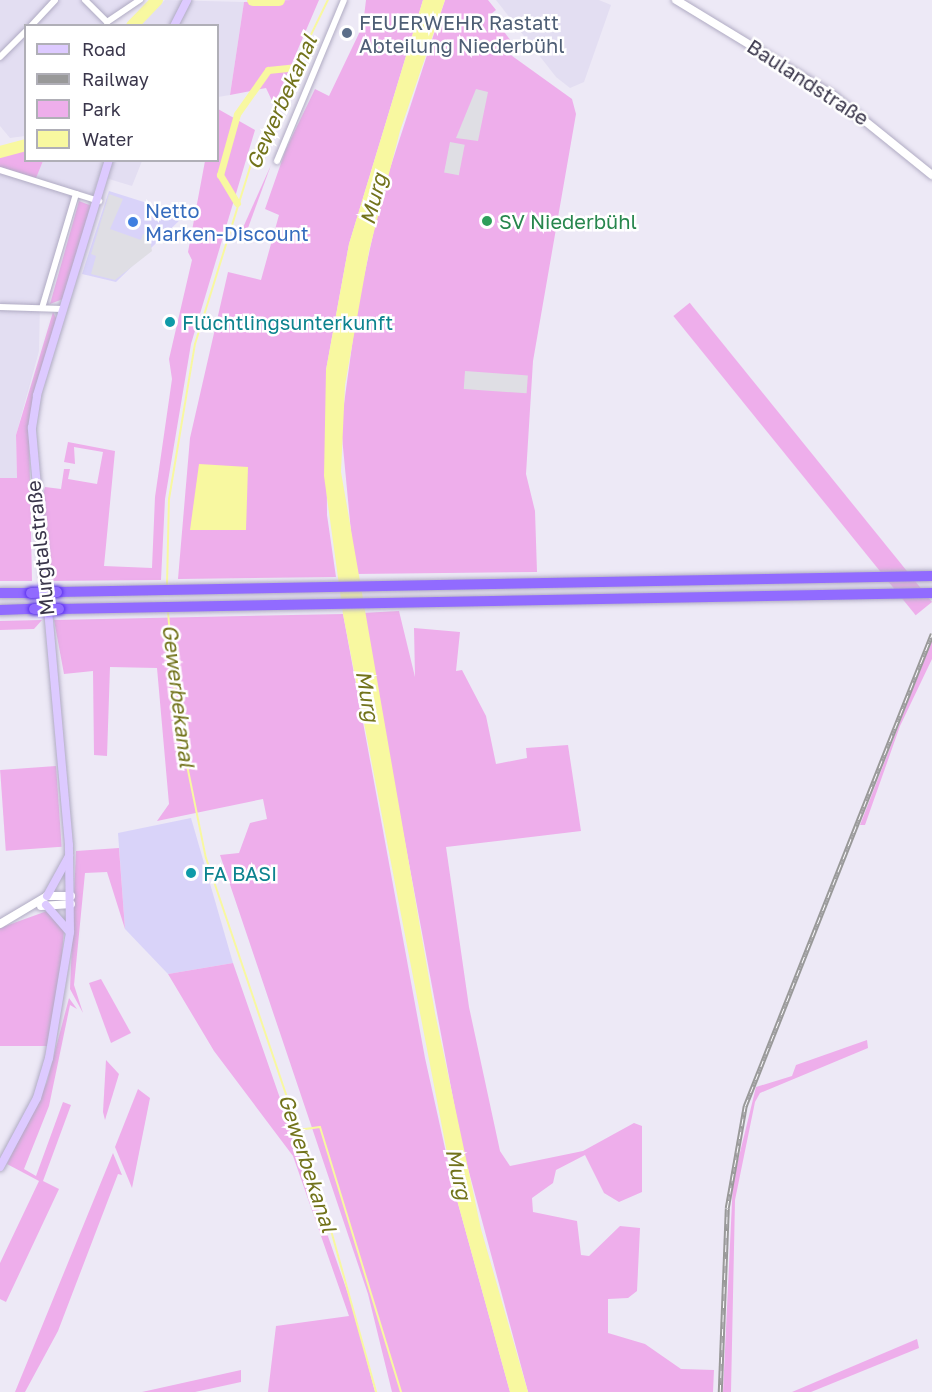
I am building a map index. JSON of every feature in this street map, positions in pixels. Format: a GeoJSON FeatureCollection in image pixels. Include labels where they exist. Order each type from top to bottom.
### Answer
{"type":"FeatureCollection","features":[{"type":"Feature","properties":{"kind":"highway"},"geometry":{"type":"LineString","coordinates":[[0,593],[932,576]]}},
{"type":"Feature","properties":{"kind":"highway"},"geometry":{"type":"LineString","coordinates":[[0,610],[932,593]]}},
{"type":"Feature","properties":{"kind":"main road"},"geometry":{"type":"LineString","coordinates":[[175,24],[187,0]]}},
{"type":"Feature","properties":{"kind":"main road","name":"Murgtalstraße"},"geometry":{"type":"LineString","coordinates":[[0,1167],[37,1098],[49,1058],[70,932],[70,853],[31,460],[37,395],[99,201],[109,162]]}},
{"type":"Feature","properties":{"kind":"main road"},"geometry":{"type":"LineString","coordinates":[[70,853],[46,901],[70,932]]}},
{"type":"Feature","properties":{"kind":"street"},"geometry":{"type":"LineString","coordinates":[[33,24],[55,0]]}},
{"type":"Feature","properties":{"kind":"street"},"geometry":{"type":"LineString","coordinates":[[85,0],[107,22],[140,0]]}},
{"type":"Feature","properties":{"kind":"street"},"geometry":{"type":"LineString","coordinates":[[277,161],[344,0]]}},
{"type":"Feature","properties":{"kind":"street","name":"Baulandstraße"},"geometry":{"type":"LineString","coordinates":[[676,0],[841,101],[932,175]]}},
{"type":"Feature","properties":{"kind":"street"},"geometry":{"type":"LineString","coordinates":[[0,57],[24,33]]}},
{"type":"Feature","properties":{"kind":"street"},"geometry":{"type":"LineString","coordinates":[[0,170],[99,201]]}},
{"type":"Feature","properties":{"kind":"street"},"geometry":{"type":"LineString","coordinates":[[42,308],[76,194]]}},
{"type":"Feature","properties":{"kind":"street"},"geometry":{"type":"LineString","coordinates":[[0,307],[63,309]]}},
{"type":"Feature","properties":{"kind":"street"},"geometry":{"type":"LineString","coordinates":[[0,924],[46,901],[71,900]]}},
{"type":"Feature","properties":{"kind":"shaded area"},"geometry":{"type":"Polygon","coordinates":[[[0,0],[138,0],[112,20],[112,24],[24,24],[24,136],[10,138],[0,126],[0,0]]]}},
{"type":"Feature","properties":{"kind":"shaded area"},"geometry":{"type":"Polygon","coordinates":[[[165,0],[244,2],[230,95],[219,97],[219,24],[140,24],[165,0]]]}},
{"type":"Feature","properties":{"kind":"shaded area"},"geometry":{"type":"Polygon","coordinates":[[[496,0],[599,0],[611,5],[584,82],[570,88],[556,77],[496,0]]]}},
{"type":"Feature","properties":{"kind":"shaded area"},"geometry":{"type":"Polygon","coordinates":[[[476,89],[488,92],[478,141],[456,138],[476,89]]]}},
{"type":"Feature","properties":{"kind":"shaded area"},"geometry":{"type":"Polygon","coordinates":[[[450,142],[465,145],[459,175],[444,172],[450,142]]]}},
{"type":"Feature","properties":{"kind":"shaded area"},"geometry":{"type":"Polygon","coordinates":[[[43,162],[142,162],[132,186],[99,176],[93,195],[75,190],[40,302],[39,351],[16,435],[17,478],[0,478],[0,173],[33,184],[43,162]]]}},
{"type":"Feature","properties":{"kind":"shaded area"},"geometry":{"type":"Polygon","coordinates":[[[109,191],[185,215],[116,282],[82,274],[109,191]]]}},
{"type":"Feature","properties":{"kind":"shaded area"},"geometry":{"type":"Polygon","coordinates":[[[109,194],[123,199],[110,229],[141,240],[143,234],[149,235],[152,251],[115,280],[91,274],[96,256],[91,254],[109,194]]]}},
{"type":"Feature","properties":{"kind":"shaded area"},"geometry":{"type":"Polygon","coordinates":[[[465,371],[528,375],[527,393],[464,389],[465,371]]]}},
{"type":"Feature","properties":{"kind":"shaded area"},"geometry":{"type":"Polygon","coordinates":[[[191,818],[233,963],[168,974],[125,929],[118,833],[191,818]]]}},
{"type":"Feature","properties":{"kind":"green space"},"geometry":{"type":"Polygon","coordinates":[[[319,0],[274,105],[266,88],[230,95],[244,2],[319,0]]]}},
{"type":"Feature","properties":{"kind":"green space"},"geometry":{"type":"Polygon","coordinates":[[[366,0],[423,0],[349,244],[326,370],[327,515],[336,577],[178,579],[190,438],[228,272],[261,280],[279,215],[265,209],[286,149],[315,89],[329,96],[363,25],[366,0]]]}},
{"type":"Feature","properties":{"kind":"green space"},"geometry":{"type":"Polygon","coordinates":[[[445,0],[488,0],[496,10],[491,14],[511,41],[504,50],[572,99],[576,114],[533,361],[526,474],[535,511],[537,572],[355,574],[341,426],[357,309],[382,193],[445,0]]]}},
{"type":"Feature","properties":{"kind":"green space"},"geometry":{"type":"Polygon","coordinates":[[[219,110],[255,130],[191,344],[165,499],[161,580],[48,581],[41,501],[45,487],[61,489],[64,469],[70,469],[68,479],[97,484],[103,452],[74,447],[75,464],[64,462],[68,442],[115,451],[104,566],[152,568],[155,497],[172,379],[169,359],[192,260],[188,252],[205,162],[219,162],[219,110]]]}},
{"type":"Feature","properties":{"kind":"green space"},"geometry":{"type":"Polygon","coordinates":[[[24,148],[24,162],[43,162],[36,178],[0,167],[0,155],[24,148]]]}},
{"type":"Feature","properties":{"kind":"green space"},"geometry":{"type":"Polygon","coordinates":[[[271,165],[242,242],[237,241],[271,165]]]}},
{"type":"Feature","properties":{"kind":"green space"},"geometry":{"type":"Polygon","coordinates":[[[79,201],[92,206],[63,299],[50,304],[79,201]]]}},
{"type":"Feature","properties":{"kind":"green space"},"geometry":{"type":"Polygon","coordinates":[[[690,303],[932,602],[916,615],[673,316],[690,303]]]}},
{"type":"Feature","properties":{"kind":"green space"},"geometry":{"type":"Polygon","coordinates":[[[53,312],[57,320],[29,432],[32,581],[0,581],[0,478],[17,478],[16,435],[53,312]]]}},
{"type":"Feature","properties":{"kind":"green space"},"geometry":{"type":"Polygon","coordinates":[[[399,611],[415,677],[414,628],[460,632],[456,671],[462,670],[486,716],[496,764],[527,758],[526,748],[568,745],[581,831],[446,847],[469,1007],[500,1151],[510,1166],[583,1151],[634,1123],[642,1126],[642,1192],[619,1202],[604,1193],[585,1155],[556,1170],[553,1183],[532,1198],[533,1212],[577,1221],[581,1255],[589,1256],[620,1226],[640,1228],[637,1291],[628,1298],[608,1299],[608,1333],[645,1344],[681,1369],[714,1370],[713,1392],[528,1392],[462,1146],[362,613],[399,611]]]}},
{"type":"Feature","properties":{"kind":"green space"},"geometry":{"type":"Polygon","coordinates":[[[343,614],[425,1058],[454,1189],[510,1392],[392,1392],[368,1294],[220,855],[239,853],[250,823],[267,819],[263,799],[157,821],[169,804],[157,668],[110,667],[107,756],[94,755],[93,671],[64,674],[54,620],[343,614]]]}},
{"type":"Feature","properties":{"kind":"green space"},"geometry":{"type":"Polygon","coordinates":[[[42,620],[34,629],[0,630],[0,621],[42,620]]]}},
{"type":"Feature","properties":{"kind":"green space"},"geometry":{"type":"Polygon","coordinates":[[[932,640],[932,659],[900,726],[865,825],[860,825],[932,640]]]}},
{"type":"Feature","properties":{"kind":"green space"},"geometry":{"type":"Polygon","coordinates":[[[56,766],[62,847],[6,851],[0,770],[56,766]]]}},
{"type":"Feature","properties":{"kind":"green space"},"geometry":{"type":"Polygon","coordinates":[[[119,848],[125,929],[107,872],[85,873],[74,985],[83,1013],[70,989],[76,851],[119,848]]]}},
{"type":"Feature","properties":{"kind":"green space"},"geometry":{"type":"Polygon","coordinates":[[[47,911],[64,930],[57,1014],[48,1046],[0,1046],[0,928],[47,911]]]}},
{"type":"Feature","properties":{"kind":"green space"},"geometry":{"type":"Polygon","coordinates":[[[233,963],[354,1311],[375,1392],[268,1392],[276,1326],[349,1316],[293,1156],[214,1051],[168,974],[233,963]]]}},
{"type":"Feature","properties":{"kind":"green space"},"geometry":{"type":"Polygon","coordinates":[[[101,979],[131,1033],[111,1043],[89,983],[101,979]]]}},
{"type":"Feature","properties":{"kind":"green space"},"geometry":{"type":"Polygon","coordinates":[[[69,998],[77,1009],[70,1005],[49,1106],[24,1169],[36,1176],[63,1102],[71,1105],[43,1181],[59,1189],[6,1302],[0,1299],[0,1263],[39,1181],[7,1164],[47,1082],[69,998]]]}},
{"type":"Feature","properties":{"kind":"green space"},"geometry":{"type":"Polygon","coordinates":[[[867,1040],[868,1048],[760,1093],[755,1102],[735,1200],[731,1392],[723,1392],[733,1181],[756,1087],[792,1076],[796,1065],[867,1040]]]}},
{"type":"Feature","properties":{"kind":"green space"},"geometry":{"type":"Polygon","coordinates":[[[106,1060],[119,1074],[105,1120],[103,1112],[106,1060]]]}},
{"type":"Feature","properties":{"kind":"green space"},"geometry":{"type":"Polygon","coordinates":[[[138,1089],[150,1098],[132,1188],[115,1147],[138,1089]]]}},
{"type":"Feature","properties":{"kind":"green space"},"geometry":{"type":"Polygon","coordinates":[[[113,1153],[122,1175],[118,1174],[58,1331],[25,1392],[15,1392],[113,1153]]]}},
{"type":"Feature","properties":{"kind":"green space"},"geometry":{"type":"Polygon","coordinates":[[[917,1339],[919,1348],[811,1392],[792,1392],[917,1339]]]}},
{"type":"Feature","properties":{"kind":"green space"},"geometry":{"type":"Polygon","coordinates":[[[241,1370],[241,1382],[195,1392],[142,1392],[241,1370]]]}},
{"type":"Feature","properties":{"kind":"water","name":"Murg"},"geometry":{"type":"Polygon","coordinates":[[[423,0],[445,0],[400,131],[369,251],[345,385],[341,472],[435,1013],[481,1229],[528,1392],[510,1392],[454,1189],[343,614],[324,476],[326,370],[349,244],[423,0]]]}},
{"type":"Feature","properties":{"kind":"water"},"geometry":{"type":"Polygon","coordinates":[[[199,464],[248,467],[246,530],[190,530],[199,464]]]}},
{"type":"Feature","properties":{"kind":"waterway"},"geometry":{"type":"LineString","coordinates":[[134,24],[157,0]]}},
{"type":"Feature","properties":{"kind":"waterway"},"geometry":{"type":"LineString","coordinates":[[253,0],[279,0]]}},
{"type":"Feature","properties":{"kind":"waterway","name":"Gewerbekanal"},"geometry":{"type":"LineString","coordinates":[[167,585],[169,499],[195,344],[256,148],[328,0]]}},
{"type":"Feature","properties":{"kind":"waterway"},"geometry":{"type":"LineString","coordinates":[[237,203],[220,175],[237,114],[268,70],[295,67]]}},
{"type":"Feature","properties":{"kind":"waterway"},"geometry":{"type":"LineString","coordinates":[[0,152],[24,146]]}},
{"type":"Feature","properties":{"kind":"waterway","name":"Gewerbekanal"},"geometry":{"type":"LineString","coordinates":[[168,612],[177,716],[206,858],[327,1216],[376,1392]]}},
{"type":"Feature","properties":{"kind":"waterway"},"geometry":{"type":"LineString","coordinates":[[298,1130],[320,1127],[401,1392]]}},
{"type":"Feature","properties":{"kind":"railway"},"geometry":{"type":"LineString","coordinates":[[720,1392],[727,1208],[745,1106],[932,634]]}},
{"type":"Feature","properties":{"kind":"place","name":"FEUERWEHR Rastatt Abteilung Niederbühl"},"geometry":{"type":"Point","coordinates":[347,33]}},
{"type":"Feature","properties":{"kind":"place","name":"SV Niederbühl"},"geometry":{"type":"Point","coordinates":[487,221]}},
{"type":"Feature","properties":{"kind":"place","name":"Netto Marken-Discount"},"geometry":{"type":"Point","coordinates":[133,222]}},
{"type":"Feature","properties":{"kind":"place","name":"Flüchtlingsunterkunft"},"geometry":{"type":"Point","coordinates":[170,322]}},
{"type":"Feature","properties":{"kind":"place","name":"FA BASI"},"geometry":{"type":"Point","coordinates":[191,873]}}]}
